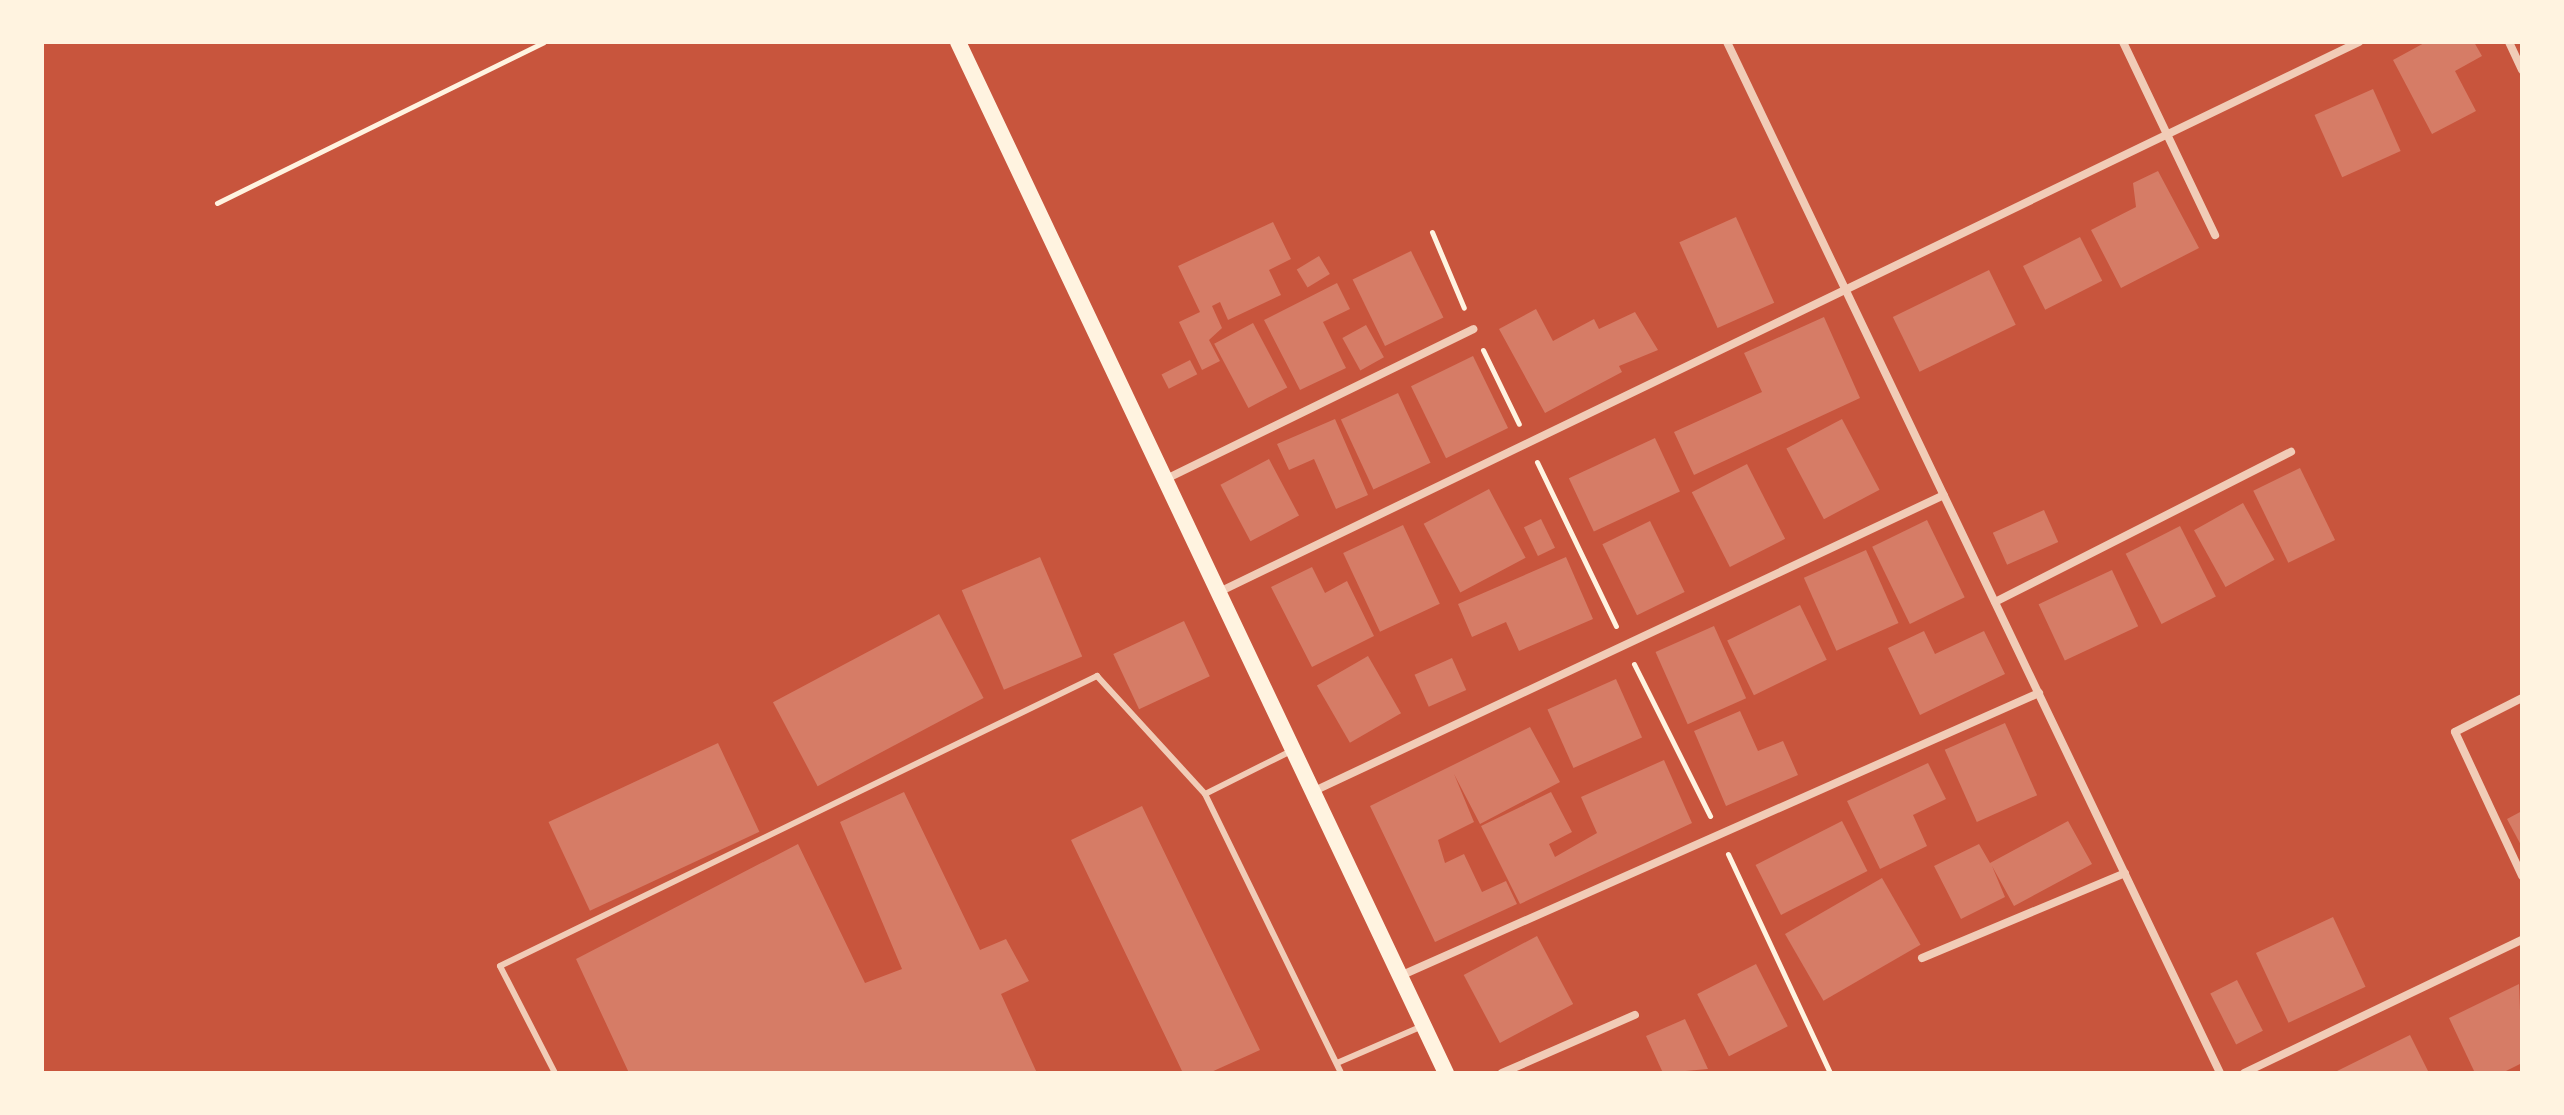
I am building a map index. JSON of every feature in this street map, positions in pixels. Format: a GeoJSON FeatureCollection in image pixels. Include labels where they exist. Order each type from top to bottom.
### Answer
{"type":"FeatureCollection","features":[{"type":"Feature","properties":{"kind":"main road"},"geometry":{"type":"LineString","coordinates":[[958,42],[1446,1073]]}},
{"type":"Feature","properties":{"kind":"street"},"geometry":{"type":"LineString","coordinates":[[1727,42],[2220,1073]]}},
{"type":"Feature","properties":{"kind":"street"},"geometry":{"type":"LineString","coordinates":[[2123,42],[2215,235]]}},
{"type":"Feature","properties":{"kind":"street"},"geometry":{"type":"LineString","coordinates":[[1219,593],[2359,42]]}},
{"type":"Feature","properties":{"kind":"street"},"geometry":{"type":"LineString","coordinates":[[2509,42],[2522,70]]}},
{"type":"Feature","properties":{"kind":"street"},"geometry":{"type":"LineString","coordinates":[[1165,480],[1473,329]]}},
{"type":"Feature","properties":{"kind":"street"},"geometry":{"type":"LineString","coordinates":[[1995,602],[2291,452]]}},
{"type":"Feature","properties":{"kind":"street"},"geometry":{"type":"LineString","coordinates":[[1312,792],[1944,495]]}},
{"type":"Feature","properties":{"kind":"street"},"geometry":{"type":"LineString","coordinates":[[1400,976],[2039,693]]}},
{"type":"Feature","properties":{"kind":"street"},"geometry":{"type":"LineString","coordinates":[[2522,698],[2455,732],[2522,876]]}},
{"type":"Feature","properties":{"kind":"street"},"geometry":{"type":"LineString","coordinates":[[1922,958],[2125,873]]}},
{"type":"Feature","properties":{"kind":"street"},"geometry":{"type":"LineString","coordinates":[[2244,1073],[2522,940]]}},
{"type":"Feature","properties":{"kind":"street"},"geometry":{"type":"LineString","coordinates":[[1502,1073],[1635,1015]]}},
{"type":"Feature","properties":{"kind":"lane"},"geometry":{"type":"LineString","coordinates":[[555,1073],[500,966],[1097,676],[1205,794],[1341,1073]]}},
{"type":"Feature","properties":{"kind":"lane"},"geometry":{"type":"LineString","coordinates":[[1205,794],[1293,750]]}},
{"type":"Feature","properties":{"kind":"lane"},"geometry":{"type":"LineString","coordinates":[[1337,1063],[1424,1026]]}},
{"type":"Feature","properties":{"kind":"path"},"geometry":{"type":"LineString","coordinates":[[217,203],[544,42]]}},
{"type":"Feature","properties":{"kind":"building"},"geometry":{"type":"Polygon","coordinates":[[[2426,42],[2474,42],[2482,56],[2455,71],[2476,111],[2432,134],[2393,60],[2426,42]]]}},
{"type":"Feature","properties":{"kind":"building"},"geometry":{"type":"Polygon","coordinates":[[[2373,89],[2401,151],[2342,177],[2315,115],[2373,89]]]}},
{"type":"Feature","properties":{"kind":"building"},"geometry":{"type":"Polygon","coordinates":[[[2158,171],[2199,248],[2121,288],[2091,230],[2136,207],[2133,183],[2158,171]]]}},
{"type":"Feature","properties":{"kind":"building"},"geometry":{"type":"Polygon","coordinates":[[[1736,217],[1774,303],[1718,328],[1679,242],[1736,217]]]}},
{"type":"Feature","properties":{"kind":"building"},"geometry":{"type":"Polygon","coordinates":[[[1273,222],[1291,259],[1269,270],[1281,295],[1228,320],[1220,302],[1212,306],[1222,328],[1209,340],[1220,361],[1202,370],[1179,322],[1200,312],[1178,266],[1273,222]]]}},
{"type":"Feature","properties":{"kind":"building"},"geometry":{"type":"Polygon","coordinates":[[[2080,237],[2102,281],[2045,310],[2023,266],[2080,237]]]}},
{"type":"Feature","properties":{"kind":"building"},"geometry":{"type":"Polygon","coordinates":[[[1411,251],[1443,318],[1385,346],[1353,279],[1411,251]]]}},
{"type":"Feature","properties":{"kind":"building"},"geometry":{"type":"Polygon","coordinates":[[[1319,256],[1330,274],[1308,287],[1297,269],[1319,256]]]}},
{"type":"Feature","properties":{"kind":"building"},"geometry":{"type":"Polygon","coordinates":[[[1989,270],[2016,325],[1920,372],[1893,317],[1989,270]]]}},
{"type":"Feature","properties":{"kind":"building"},"geometry":{"type":"Polygon","coordinates":[[[1337,283],[1350,309],[1323,322],[1346,368],[1300,390],[1264,320],[1337,283]]]}},
{"type":"Feature","properties":{"kind":"building"},"geometry":{"type":"Polygon","coordinates":[[[1536,309],[1553,341],[1594,319],[1599,329],[1635,312],[1658,350],[1619,366],[1622,372],[1545,413],[1499,329],[1536,309]]]}},
{"type":"Feature","properties":{"kind":"building"},"geometry":{"type":"Polygon","coordinates":[[[1824,317],[1860,398],[1694,475],[1674,432],[1762,392],[1744,353],[1824,317]]]}},
{"type":"Feature","properties":{"kind":"building"},"geometry":{"type":"Polygon","coordinates":[[[1253,323],[1287,387],[1248,408],[1214,344],[1253,323]]]}},
{"type":"Feature","properties":{"kind":"building"},"geometry":{"type":"Polygon","coordinates":[[[1366,325],[1384,357],[1360,370],[1342,338],[1366,325]]]}},
{"type":"Feature","properties":{"kind":"building"},"geometry":{"type":"Polygon","coordinates":[[[1473,356],[1508,428],[1446,458],[1411,386],[1473,356]]]}},
{"type":"Feature","properties":{"kind":"building"},"geometry":{"type":"Polygon","coordinates":[[[1190,360],[1197,374],[1169,389],[1161,375],[1190,360]]]}},
{"type":"Feature","properties":{"kind":"building"},"geometry":{"type":"Polygon","coordinates":[[[1398,393],[1431,463],[1373,489],[1341,420],[1398,393]]]}},
{"type":"Feature","properties":{"kind":"building"},"geometry":{"type":"Polygon","coordinates":[[[1335,419],[1368,495],[1336,509],[1314,459],[1289,470],[1277,444],[1335,419]]]}},
{"type":"Feature","properties":{"kind":"building"},"geometry":{"type":"Polygon","coordinates":[[[1842,419],[1880,490],[1824,519],[1786,449],[1842,419]]]}},
{"type":"Feature","properties":{"kind":"building"},"geometry":{"type":"Polygon","coordinates":[[[1655,438],[1680,491],[1594,532],[1569,478],[1655,438]]]}},
{"type":"Feature","properties":{"kind":"building"},"geometry":{"type":"Polygon","coordinates":[[[1269,459],[1299,516],[1250,541],[1220,485],[1269,459]]]}},
{"type":"Feature","properties":{"kind":"building"},"geometry":{"type":"Polygon","coordinates":[[[1747,464],[1785,539],[1730,567],[1692,492],[1747,464]]]}},
{"type":"Feature","properties":{"kind":"building"},"geometry":{"type":"Polygon","coordinates":[[[2300,468],[2335,540],[2288,563],[2253,491],[2300,468]]]}},
{"type":"Feature","properties":{"kind":"building"},"geometry":{"type":"Polygon","coordinates":[[[1489,489],[1526,558],[1460,593],[1424,524],[1489,489]]]}},
{"type":"Feature","properties":{"kind":"building"},"geometry":{"type":"Polygon","coordinates":[[[2243,503],[2275,560],[2226,587],[2194,530],[2243,503]]]}},
{"type":"Feature","properties":{"kind":"building"},"geometry":{"type":"Polygon","coordinates":[[[2044,510],[2058,542],[2007,565],[1993,533],[2044,510]]]}},
{"type":"Feature","properties":{"kind":"building"},"geometry":{"type":"Polygon","coordinates":[[[1541,519],[1555,548],[1538,556],[1524,527],[1541,519]]]}},
{"type":"Feature","properties":{"kind":"building"},"geometry":{"type":"Polygon","coordinates":[[[1927,520],[1965,597],[1910,624],[1872,547],[1927,520]]]}},
{"type":"Feature","properties":{"kind":"building"},"geometry":{"type":"Polygon","coordinates":[[[1650,521],[1685,592],[1637,615],[1602,544],[1650,521]]]}},
{"type":"Feature","properties":{"kind":"building"},"geometry":{"type":"Polygon","coordinates":[[[1403,525],[1440,604],[1380,632],[1343,553],[1403,525]]]}},
{"type":"Feature","properties":{"kind":"building"},"geometry":{"type":"Polygon","coordinates":[[[2180,526],[2216,596],[2162,624],[2126,554],[2180,526]]]}},
{"type":"Feature","properties":{"kind":"building"},"geometry":{"type":"Polygon","coordinates":[[[1866,550],[1899,623],[1836,651],[1804,578],[1866,550]]]}},
{"type":"Feature","properties":{"kind":"building"},"geometry":{"type":"Polygon","coordinates":[[[1040,557],[1082,656],[1004,690],[962,590],[1040,557]]]}},
{"type":"Feature","properties":{"kind":"building"},"geometry":{"type":"Polygon","coordinates":[[[1566,557],[1593,619],[1519,651],[1506,622],[1472,637],[1458,604],[1566,557]]]}},
{"type":"Feature","properties":{"kind":"building"},"geometry":{"type":"Polygon","coordinates":[[[1312,567],[1325,593],[1347,581],[1374,636],[1312,667],[1271,587],[1312,567]]]}},
{"type":"Feature","properties":{"kind":"building"},"geometry":{"type":"Polygon","coordinates":[[[2112,570],[2138,626],[2065,660],[2039,604],[2112,570]]]}},
{"type":"Feature","properties":{"kind":"building"},"geometry":{"type":"Polygon","coordinates":[[[1800,605],[1827,660],[1754,695],[1727,641],[1800,605]]]}},
{"type":"Feature","properties":{"kind":"building"},"geometry":{"type":"Polygon","coordinates":[[[939,614],[984,698],[818,786],[773,702],[939,614]]]}},
{"type":"Feature","properties":{"kind":"building"},"geometry":{"type":"Polygon","coordinates":[[[1184,621],[1210,676],[1139,709],[1113,654],[1184,621]]]}},
{"type":"Feature","properties":{"kind":"building"},"geometry":{"type":"Polygon","coordinates":[[[1714,626],[1746,698],[1688,724],[1656,652],[1714,626]]]}},
{"type":"Feature","properties":{"kind":"building"},"geometry":{"type":"Polygon","coordinates":[[[1924,631],[1935,654],[1984,631],[2005,674],[1920,715],[1888,648],[1924,631]]]}},
{"type":"Feature","properties":{"kind":"building"},"geometry":{"type":"Polygon","coordinates":[[[1368,656],[1401,713],[1350,743],[1317,686],[1368,656]]]}},
{"type":"Feature","properties":{"kind":"building"},"geometry":{"type":"Polygon","coordinates":[[[1452,658],[1466,690],[1429,707],[1415,675],[1452,658]]]}},
{"type":"Feature","properties":{"kind":"building"},"geometry":{"type":"Polygon","coordinates":[[[1616,679],[1642,737],[1574,768],[1547,710],[1616,679]]]}},
{"type":"Feature","properties":{"kind":"building"},"geometry":{"type":"Polygon","coordinates":[[[1740,711],[1758,751],[1783,741],[1798,775],[1726,806],[1694,731],[1740,711]]]}},
{"type":"Feature","properties":{"kind":"building"},"geometry":{"type":"Polygon","coordinates":[[[2005,723],[2037,795],[1977,822],[1945,750],[2005,723]]]}},
{"type":"Feature","properties":{"kind":"building"},"geometry":{"type":"Polygon","coordinates":[[[1530,727],[1560,782],[1480,824],[1454,774],[1474,822],[1438,840],[1445,863],[1464,854],[1482,892],[1506,881],[1517,904],[1435,942],[1370,806],[1530,727]]]}},
{"type":"Feature","properties":{"kind":"building"},"geometry":{"type":"Polygon","coordinates":[[[718,743],[759,832],[590,911],[549,822],[718,743]]]}},
{"type":"Feature","properties":{"kind":"building"},"geometry":{"type":"Polygon","coordinates":[[[1664,760],[1692,823],[1520,904],[1481,826],[1551,792],[1572,832],[1549,844],[1555,857],[1597,833],[1581,797],[1664,760]]]}},
{"type":"Feature","properties":{"kind":"building"},"geometry":{"type":"Polygon","coordinates":[[[1928,763],[1946,799],[1913,815],[1927,846],[1880,869],[1847,801],[1928,763]]]}},
{"type":"Feature","properties":{"kind":"building"},"geometry":{"type":"Polygon","coordinates":[[[904,792],[980,950],[1006,939],[1029,981],[1001,994],[1037,1073],[629,1073],[576,959],[798,844],[865,983],[902,969],[840,822],[904,792]]]}},
{"type":"Feature","properties":{"kind":"building"},"geometry":{"type":"Polygon","coordinates":[[[1142,806],[1260,1050],[1209,1073],[1176,1073],[1182,1071],[1071,840],[1142,806]]]}},
{"type":"Feature","properties":{"kind":"building"},"geometry":{"type":"Polygon","coordinates":[[[2522,811],[2522,847],[2507,819],[2522,811]]]}},
{"type":"Feature","properties":{"kind":"building"},"geometry":{"type":"Polygon","coordinates":[[[1842,821],[1867,871],[1781,915],[1756,865],[1842,821]]]}},
{"type":"Feature","properties":{"kind":"building"},"geometry":{"type":"Polygon","coordinates":[[[2068,821],[2092,864],[2014,906],[1992,866],[2005,897],[1961,919],[1934,866],[1979,844],[1990,863],[2068,821]]]}},
{"type":"Feature","properties":{"kind":"building"},"geometry":{"type":"Polygon","coordinates":[[[1882,878],[1920,945],[1824,1001],[1785,934],[1882,878]]]}},
{"type":"Feature","properties":{"kind":"building"},"geometry":{"type":"Polygon","coordinates":[[[2333,917],[2366,987],[2289,1023],[2256,953],[2333,917]]]}},
{"type":"Feature","properties":{"kind":"building"},"geometry":{"type":"Polygon","coordinates":[[[1537,936],[1573,1004],[1500,1043],[1464,975],[1537,936]]]}},
{"type":"Feature","properties":{"kind":"building"},"geometry":{"type":"Polygon","coordinates":[[[1756,964],[1788,1026],[1729,1056],[1697,994],[1756,964]]]}},
{"type":"Feature","properties":{"kind":"building"},"geometry":{"type":"Polygon","coordinates":[[[2237,980],[2263,1031],[2236,1044],[2210,994],[2237,980]]]}},
{"type":"Feature","properties":{"kind":"building"},"geometry":{"type":"Polygon","coordinates":[[[2519,984],[2522,1063],[2502,1073],[2475,1073],[2449,1018],[2519,984]]]}},
{"type":"Feature","properties":{"kind":"building"},"geometry":{"type":"Polygon","coordinates":[[[1685,1019],[1708,1069],[1663,1073],[1646,1036],[1685,1019]]]}},
{"type":"Feature","properties":{"kind":"building"},"geometry":{"type":"Polygon","coordinates":[[[2410,1035],[2429,1073],[2333,1073],[2410,1035]]]}}]}
